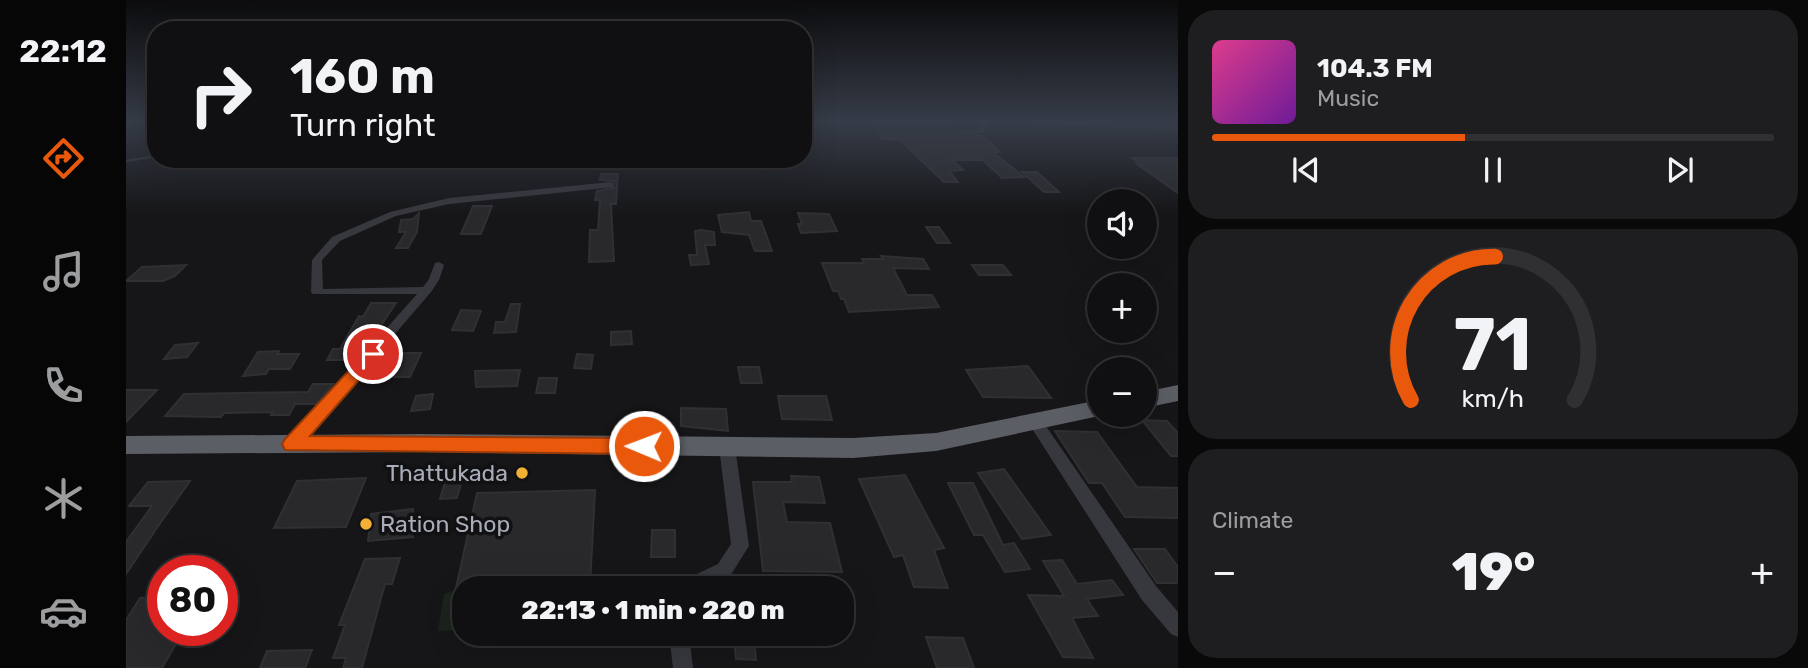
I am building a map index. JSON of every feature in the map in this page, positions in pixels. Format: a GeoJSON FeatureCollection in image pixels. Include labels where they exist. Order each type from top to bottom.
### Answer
{"type":"FeatureCollection","features":[{"type":"Feature","properties":{"kind":"highway"},"geometry":{"type":"LineString","coordinates":[[1157,397],[1178,393]]}},
{"type":"Feature","properties":{"kind":"highway"},"geometry":{"type":"LineString","coordinates":[[126,445],[853,448],[936,442],[1034,419],[1087,410]]}},
{"type":"Feature","properties":{"kind":"street"},"geometry":{"type":"LineString","coordinates":[[427,290],[317,292],[317,260],[336,239],[393,214],[449,201],[611,185]]}},
{"type":"Feature","properties":{"kind":"street"},"geometry":{"type":"LineString","coordinates":[[292,444],[427,290],[439,265]]}},
{"type":"Feature","properties":{"kind":"street"},"geometry":{"type":"LineString","coordinates":[[1034,419],[1126,560],[1178,626]]}},
{"type":"Feature","properties":{"kind":"street"},"geometry":{"type":"LineString","coordinates":[[712,576],[724,570],[740,546],[727,447]]}},
{"type":"Feature","properties":{"kind":"street"},"geometry":{"type":"LineString","coordinates":[[680,646],[683,668]]}},
{"type":"Feature","properties":{"kind":"shaded area"},"geometry":{"type":"Polygon","coordinates":[[[452,593],[452,630],[438,631],[444,594],[452,593]]]}},
{"type":"Feature","properties":{"kind":"building"},"geometry":{"type":"Polygon","coordinates":[[[913,152],[993,152],[1024,177],[1002,178],[983,160],[952,160],[963,170],[949,171],[958,182],[944,182],[913,152]]]}},
{"type":"Feature","properties":{"kind":"building"},"geometry":{"type":"Polygon","coordinates":[[[1132,158],[1178,158],[1178,193],[1137,164],[1141,164],[1132,158]]]}},
{"type":"Feature","properties":{"kind":"building"},"geometry":{"type":"Polygon","coordinates":[[[1022,172],[1037,172],[1059,192],[1044,192],[1022,172]]]}},
{"type":"Feature","properties":{"kind":"building"},"geometry":{"type":"Polygon","coordinates":[[[601,174],[618,174],[616,204],[611,204],[614,261],[589,262],[590,230],[598,230],[600,200],[595,200],[597,191],[617,187],[615,181],[600,180],[601,174]]]}},
{"type":"Feature","properties":{"kind":"building"},"geometry":{"type":"Polygon","coordinates":[[[473,206],[492,206],[481,234],[461,234],[473,206]]]}},
{"type":"Feature","properties":{"kind":"building"},"geometry":{"type":"Polygon","coordinates":[[[749,212],[751,221],[761,221],[772,251],[755,251],[749,235],[722,232],[718,215],[749,212]]]}},
{"type":"Feature","properties":{"kind":"building"},"geometry":{"type":"Polygon","coordinates":[[[419,213],[417,232],[408,248],[396,248],[406,232],[399,232],[401,220],[413,219],[419,213]]]}},
{"type":"Feature","properties":{"kind":"building"},"geometry":{"type":"Polygon","coordinates":[[[798,213],[829,214],[837,231],[801,233],[798,224],[802,224],[798,213]]]}},
{"type":"Feature","properties":{"kind":"building"},"geometry":{"type":"Polygon","coordinates":[[[926,227],[939,227],[950,243],[937,243],[926,227]]]}},
{"type":"Feature","properties":{"kind":"building"},"geometry":{"type":"Polygon","coordinates":[[[695,231],[714,232],[715,245],[705,245],[709,264],[691,265],[689,255],[697,255],[695,231]]]}},
{"type":"Feature","properties":{"kind":"building"},"geometry":{"type":"Polygon","coordinates":[[[881,256],[923,259],[929,269],[893,268],[907,295],[932,295],[939,307],[849,312],[838,291],[833,291],[822,263],[864,263],[862,259],[883,259],[881,256]]]}},
{"type":"Feature","properties":{"kind":"building"},"geometry":{"type":"Polygon","coordinates":[[[186,265],[175,276],[163,281],[126,281],[142,267],[186,265]]]}},
{"type":"Feature","properties":{"kind":"building"},"geometry":{"type":"Polygon","coordinates":[[[972,265],[1003,265],[1011,275],[979,275],[972,265]]]}},
{"type":"Feature","properties":{"kind":"building"},"geometry":{"type":"Polygon","coordinates":[[[371,303],[396,303],[376,333],[359,333],[345,360],[327,360],[333,349],[340,349],[359,316],[363,317],[371,303]]]}},
{"type":"Feature","properties":{"kind":"building"},"geometry":{"type":"Polygon","coordinates":[[[511,304],[520,304],[516,332],[494,333],[496,322],[505,322],[511,304]]]}},
{"type":"Feature","properties":{"kind":"building"},"geometry":{"type":"Polygon","coordinates":[[[461,310],[481,311],[473,331],[452,330],[461,310]]]}},
{"type":"Feature","properties":{"kind":"building"},"geometry":{"type":"Polygon","coordinates":[[[631,331],[632,344],[611,345],[611,332],[631,331]]]}},
{"type":"Feature","properties":{"kind":"building"},"geometry":{"type":"Polygon","coordinates":[[[198,343],[187,357],[164,359],[175,345],[198,343]]]}},
{"type":"Feature","properties":{"kind":"building"},"geometry":{"type":"Polygon","coordinates":[[[279,351],[277,354],[299,354],[290,369],[269,369],[266,374],[243,376],[258,352],[279,351]]]}},
{"type":"Feature","properties":{"kind":"building"},"geometry":{"type":"Polygon","coordinates":[[[386,353],[421,353],[410,377],[374,377],[386,353]]]}},
{"type":"Feature","properties":{"kind":"building"},"geometry":{"type":"Polygon","coordinates":[[[577,354],[593,355],[591,369],[574,368],[577,354]]]}},
{"type":"Feature","properties":{"kind":"building"},"geometry":{"type":"Polygon","coordinates":[[[1028,366],[1051,398],[983,397],[966,370],[1028,366]]]}},
{"type":"Feature","properties":{"kind":"building"},"geometry":{"type":"Polygon","coordinates":[[[738,367],[759,367],[762,383],[741,383],[738,367]]]}},
{"type":"Feature","properties":{"kind":"building"},"geometry":{"type":"Polygon","coordinates":[[[520,370],[517,386],[476,387],[475,371],[520,370]]]}},
{"type":"Feature","properties":{"kind":"building"},"geometry":{"type":"Polygon","coordinates":[[[539,378],[557,378],[555,393],[536,393],[539,378]]]}},
{"type":"Feature","properties":{"kind":"building"},"geometry":{"type":"Polygon","coordinates":[[[313,384],[333,384],[316,404],[295,404],[289,415],[271,415],[273,412],[224,413],[221,417],[165,416],[184,394],[308,392],[313,384]]]}},
{"type":"Feature","properties":{"kind":"building"},"geometry":{"type":"Polygon","coordinates":[[[126,390],[157,390],[126,422],[126,390]]]}},
{"type":"Feature","properties":{"kind":"building"},"geometry":{"type":"Polygon","coordinates":[[[433,394],[430,409],[411,411],[416,396],[433,394]]]}},
{"type":"Feature","properties":{"kind":"building"},"geometry":{"type":"Polygon","coordinates":[[[778,396],[826,396],[832,420],[782,419],[778,396]]]}},
{"type":"Feature","properties":{"kind":"building"},"geometry":{"type":"Polygon","coordinates":[[[681,408],[726,409],[728,431],[681,426],[681,408]]]}},
{"type":"Feature","properties":{"kind":"building"},"geometry":{"type":"Polygon","coordinates":[[[1157,421],[1167,421],[1178,433],[1178,456],[1171,456],[1148,427],[1157,427],[1157,421]]]}},
{"type":"Feature","properties":{"kind":"building"},"geometry":{"type":"Polygon","coordinates":[[[1055,431],[1097,432],[1137,487],[1178,488],[1178,518],[1125,517],[1102,483],[1089,483],[1055,431]]]}},
{"type":"Feature","properties":{"kind":"building"},"geometry":{"type":"Polygon","coordinates":[[[449,469],[465,469],[457,498],[440,499],[449,469]]]}},
{"type":"Feature","properties":{"kind":"building"},"geometry":{"type":"Polygon","coordinates":[[[1004,469],[1051,535],[1022,539],[978,473],[1004,469]]]}},
{"type":"Feature","properties":{"kind":"building"},"geometry":{"type":"Polygon","coordinates":[[[905,475],[944,548],[934,550],[948,588],[914,587],[903,555],[894,557],[859,479],[905,475]]]}},
{"type":"Feature","properties":{"kind":"building"},"geometry":{"type":"Polygon","coordinates":[[[791,476],[819,477],[825,503],[783,502],[787,522],[830,523],[842,572],[763,571],[753,482],[792,482],[791,476]]]}},
{"type":"Feature","properties":{"kind":"building"},"geometry":{"type":"Polygon","coordinates":[[[366,478],[346,527],[274,528],[297,481],[366,478]]]}},
{"type":"Feature","properties":{"kind":"building"},"geometry":{"type":"Polygon","coordinates":[[[190,481],[126,574],[126,542],[152,506],[129,506],[148,482],[190,481]]]}},
{"type":"Feature","properties":{"kind":"building"},"geometry":{"type":"Polygon","coordinates":[[[948,483],[973,483],[1003,545],[1014,543],[1030,569],[1005,572],[983,535],[974,535],[948,483]]]}},
{"type":"Feature","properties":{"kind":"building"},"geometry":{"type":"Polygon","coordinates":[[[595,490],[591,576],[459,576],[477,493],[595,490]]]}},
{"type":"Feature","properties":{"kind":"building"},"geometry":{"type":"Polygon","coordinates":[[[413,509],[413,537],[368,541],[371,514],[413,509]]]}},
{"type":"Feature","properties":{"kind":"building"},"geometry":{"type":"Polygon","coordinates":[[[652,530],[675,530],[675,557],[651,557],[652,530]]]}},
{"type":"Feature","properties":{"kind":"building"},"geometry":{"type":"Polygon","coordinates":[[[1134,549],[1165,549],[1178,567],[1178,583],[1157,583],[1134,549]]]}},
{"type":"Feature","properties":{"kind":"building"},"geometry":{"type":"Polygon","coordinates":[[[400,558],[392,584],[385,584],[362,668],[343,668],[346,658],[333,658],[345,625],[339,625],[365,559],[400,558]]]}},
{"type":"Feature","properties":{"kind":"building"},"geometry":{"type":"Polygon","coordinates":[[[1062,560],[1077,584],[1112,580],[1123,595],[1087,599],[1098,616],[1072,618],[1093,658],[1063,657],[1028,595],[1064,596],[1043,561],[1062,560]]]}},
{"type":"Feature","properties":{"kind":"building"},"geometry":{"type":"Polygon","coordinates":[[[140,598],[147,598],[147,646],[175,646],[162,668],[126,668],[126,620],[140,598]]]}},
{"type":"Feature","properties":{"kind":"building"},"geometry":{"type":"Polygon","coordinates":[[[926,637],[963,638],[974,668],[937,668],[926,637]]]}},
{"type":"Feature","properties":{"kind":"building"},"geometry":{"type":"Polygon","coordinates":[[[735,646],[755,646],[756,660],[736,659],[735,646]]]}},
{"type":"Feature","properties":{"kind":"building"},"geometry":{"type":"Polygon","coordinates":[[[312,650],[305,668],[260,668],[267,651],[312,650]]]}},
{"type":"Feature","properties":{"kind":"waterway"},"geometry":{"type":"LineString","coordinates":[[126,161],[147,158]]}},
{"type":"Feature","properties":{"kind":"place","name":"Thattukada"},"geometry":{"type":"Point","coordinates":[522,473]}},
{"type":"Feature","properties":{"kind":"place","name":"Ration Shop"},"geometry":{"type":"Point","coordinates":[366,524]}},
{"type":"Feature","properties":{"kind":"route"},"geometry":{"type":"LineString","coordinates":[[373,354],[292,444],[644,446]]}}]}
